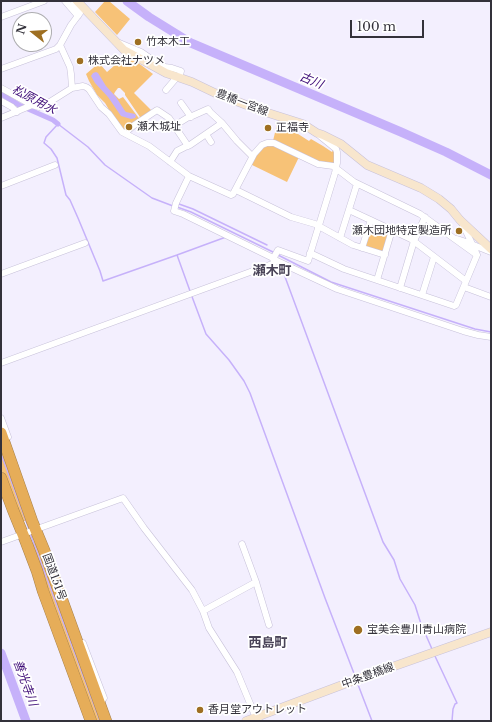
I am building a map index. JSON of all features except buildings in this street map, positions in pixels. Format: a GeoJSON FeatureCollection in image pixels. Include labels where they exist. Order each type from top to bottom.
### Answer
{"type":"FeatureCollection","features":[{"type":"Feature","properties":{"kind":"highway","name":"国道151号"},"geometry":{"type":"LineString","coordinates":[[1,433],[23,497],[44,550],[106,721]]}},
{"type":"Feature","properties":{"kind":"highway","name":"国道151号"},"geometry":{"type":"LineString","coordinates":[[1,478],[12,510],[37,571],[91,721]]}},
{"type":"Feature","properties":{"kind":"main road","name":"豊橋一宮線"},"geometry":{"type":"LineString","coordinates":[[77,1],[123,49],[163,72],[192,82],[262,111],[303,124],[317,133],[341,144],[367,165],[400,178],[434,195],[447,205],[491,250]]}},
{"type":"Feature","properties":{"kind":"main road","name":"中条豊橋線"},"geometry":{"type":"LineString","coordinates":[[246,721],[258,719],[357,680],[491,632]]}},
{"type":"Feature","properties":{"kind":"street"},"geometry":{"type":"LineString","coordinates":[[1,17],[44,1]]}},
{"type":"Feature","properties":{"kind":"street"},"geometry":{"type":"LineString","coordinates":[[64,1],[78,16]]}},
{"type":"Feature","properties":{"kind":"street"},"geometry":{"type":"LineString","coordinates":[[1,69],[56,49],[80,13],[73,1]]}},
{"type":"Feature","properties":{"kind":"street"},"geometry":{"type":"LineString","coordinates":[[60,45],[72,74],[72,88]]}},
{"type":"Feature","properties":{"kind":"street"},"geometry":{"type":"LineString","coordinates":[[166,90],[177,77]]}},
{"type":"Feature","properties":{"kind":"street"},"geometry":{"type":"LineString","coordinates":[[1,88],[31,106],[36,107],[42,106],[72,88],[83,86],[88,89],[101,107],[125,133],[149,146],[189,176],[229,195],[232,195],[236,190],[252,156],[262,145],[274,143],[318,164],[333,166],[357,184],[425,216],[477,256]]}},
{"type":"Feature","properties":{"kind":"street"},"geometry":{"type":"LineString","coordinates":[[1,102],[19,111]]}},
{"type":"Feature","properties":{"kind":"street"},"geometry":{"type":"LineString","coordinates":[[181,103],[191,117]]}},
{"type":"Feature","properties":{"kind":"street"},"geometry":{"type":"LineString","coordinates":[[1,118],[31,106]]}},
{"type":"Feature","properties":{"kind":"street"},"geometry":{"type":"LineString","coordinates":[[174,126],[183,120],[208,109],[252,156]]}},
{"type":"Feature","properties":{"kind":"street"},"geometry":{"type":"LineString","coordinates":[[125,133],[157,110],[168,118],[188,146]]}},
{"type":"Feature","properties":{"kind":"street"},"geometry":{"type":"LineString","coordinates":[[170,162],[177,151],[188,146],[222,123]]}},
{"type":"Feature","properties":{"kind":"street"},"geometry":{"type":"LineString","coordinates":[[1,363],[272,264],[277,259],[278,250],[307,264],[336,168],[336,149],[317,133]]}},
{"type":"Feature","properties":{"kind":"street"},"geometry":{"type":"LineString","coordinates":[[206,134],[211,142]]}},
{"type":"Feature","properties":{"kind":"street"},"geometry":{"type":"LineString","coordinates":[[1,186],[55,165]]}},
{"type":"Feature","properties":{"kind":"street"},"geometry":{"type":"LineString","coordinates":[[189,176],[174,211],[228,233],[337,289],[464,331],[491,337]]}},
{"type":"Feature","properties":{"kind":"street"},"geometry":{"type":"LineString","coordinates":[[340,238],[357,184]]}},
{"type":"Feature","properties":{"kind":"street"},"geometry":{"type":"LineString","coordinates":[[236,190],[291,217],[316,224],[353,245],[385,255]]}},
{"type":"Feature","properties":{"kind":"street"},"geometry":{"type":"LineString","coordinates":[[349,210],[411,239],[465,284],[491,297]]}},
{"type":"Feature","properties":{"kind":"street"},"geometry":{"type":"LineString","coordinates":[[400,288],[414,241],[425,216]]}},
{"type":"Feature","properties":{"kind":"street"},"geometry":{"type":"LineString","coordinates":[[362,248],[371,220]]}},
{"type":"Feature","properties":{"kind":"street"},"geometry":{"type":"LineString","coordinates":[[310,253],[344,270],[456,306],[477,256],[460,220]]}},
{"type":"Feature","properties":{"kind":"street"},"geometry":{"type":"LineString","coordinates":[[376,280],[392,230]]}},
{"type":"Feature","properties":{"kind":"street"},"geometry":{"type":"LineString","coordinates":[[453,238],[491,250]]}},
{"type":"Feature","properties":{"kind":"street"},"geometry":{"type":"LineString","coordinates":[[1,274],[85,243]]}},
{"type":"Feature","properties":{"kind":"street"},"geometry":{"type":"LineString","coordinates":[[422,295],[434,257]]}},
{"type":"Feature","properties":{"kind":"street"},"geometry":{"type":"LineString","coordinates":[[1,418],[27,491],[23,497]]}},
{"type":"Feature","properties":{"kind":"street"},"geometry":{"type":"LineString","coordinates":[[1,488],[9,511],[12,510]]}},
{"type":"Feature","properties":{"kind":"street"},"geometry":{"type":"LineString","coordinates":[[1,542],[123,498],[144,528],[192,590],[210,628],[237,672],[254,713],[258,719]]}},
{"type":"Feature","properties":{"kind":"street"},"geometry":{"type":"LineString","coordinates":[[242,544],[256,582],[269,625]]}},
{"type":"Feature","properties":{"kind":"street"},"geometry":{"type":"LineString","coordinates":[[37,571],[34,580],[87,721]]}},
{"type":"Feature","properties":{"kind":"street"},"geometry":{"type":"LineString","coordinates":[[203,611],[256,582]]}},
{"type":"Feature","properties":{"kind":"shaded area"},"geometry":{"type":"Polygon","coordinates":[[[105,1],[109,1],[130,19],[117,35],[95,12],[105,1]]]}},
{"type":"Feature","properties":{"kind":"shaded area"},"geometry":{"type":"Polygon","coordinates":[[[125,53],[153,74],[134,93],[153,112],[142,120],[125,93],[118,88],[114,94],[119,99],[123,97],[141,121],[124,130],[111,116],[108,108],[97,95],[86,74],[99,63],[107,72],[124,57],[125,53]]]}},
{"type":"Feature","properties":{"kind":"shaded area"},"geometry":{"type":"Polygon","coordinates":[[[96,72],[125,111],[135,114],[135,118],[131,119],[121,116],[91,76],[96,72]]]}},
{"type":"Feature","properties":{"kind":"shaded area"},"geometry":{"type":"Polygon","coordinates":[[[277,124],[284,125],[309,141],[311,139],[332,152],[333,150],[335,151],[334,163],[320,163],[273,141],[277,124]]]}},
{"type":"Feature","properties":{"kind":"shaded area"},"geometry":{"type":"Polygon","coordinates":[[[273,145],[299,157],[287,182],[250,164],[263,146],[273,145]]]}},
{"type":"Feature","properties":{"kind":"shaded area"},"geometry":{"type":"Polygon","coordinates":[[[374,224],[388,230],[389,234],[384,250],[381,252],[367,247],[365,243],[371,225],[374,224]]]}},
{"type":"Feature","properties":{"kind":"shaded area"},"geometry":{"type":"Polygon","coordinates":[[[1,441],[28,520],[21,522],[1,469],[1,441]]]}},
{"type":"Feature","properties":{"kind":"shaded area"},"geometry":{"type":"Polygon","coordinates":[[[38,541],[101,721],[94,721],[32,543],[38,541]]]}},
{"type":"Feature","properties":{"kind":"waterway","name":"古川"},"geometry":{"type":"LineString","coordinates":[[127,1],[149,17],[191,43],[401,132],[446,152],[491,175]]}},
{"type":"Feature","properties":{"kind":"waterway","name":"松原用水"},"geometry":{"type":"LineString","coordinates":[[1,94],[19,105],[53,120],[58,124]]}},
{"type":"Feature","properties":{"kind":"waterway"},"geometry":{"type":"LineString","coordinates":[[173,206],[152,198],[105,165],[88,147],[58,124],[46,137],[44,143],[51,149],[57,158],[66,195],[70,200],[78,218],[103,281],[177,255],[190,291]]}},
{"type":"Feature","properties":{"kind":"waterway"},"geometry":{"type":"LineString","coordinates":[[179,204],[193,209],[267,245]]}},
{"type":"Feature","properties":{"kind":"waterway"},"geometry":{"type":"LineString","coordinates":[[177,207],[191,212],[275,253]]}},
{"type":"Feature","properties":{"kind":"waterway"},"geometry":{"type":"LineString","coordinates":[[177,255],[226,237]]}},
{"type":"Feature","properties":{"kind":"waterway"},"geometry":{"type":"LineString","coordinates":[[278,255],[331,282],[475,329],[491,332]]}},
{"type":"Feature","properties":{"kind":"waterway"},"geometry":{"type":"LineString","coordinates":[[281,266],[383,542],[394,560],[400,579],[415,605],[421,624],[432,649]]}},
{"type":"Feature","properties":{"kind":"waterway"},"geometry":{"type":"LineString","coordinates":[[191,294],[206,334],[229,360],[244,381],[250,393],[355,676]]}},
{"type":"Feature","properties":{"kind":"waterway"},"geometry":{"type":"LineString","coordinates":[[1,454],[29,529]]}},
{"type":"Feature","properties":{"kind":"waterway"},"geometry":{"type":"LineString","coordinates":[[30,533],[100,721]]}},
{"type":"Feature","properties":{"kind":"waterway","name":"善光寺川"},"geometry":{"type":"LineString","coordinates":[[1,653],[26,721]]}},
{"type":"Feature","properties":{"kind":"waterway"},"geometry":{"type":"LineString","coordinates":[[434,654],[457,703],[453,709],[452,721]]}},
{"type":"Feature","properties":{"kind":"waterway"},"geometry":{"type":"LineString","coordinates":[[357,682],[372,721]]}},
{"type":"Feature","properties":{"kind":"place","name":"竹本木工"},"geometry":{"type":"Point","coordinates":[138,42]}},
{"type":"Feature","properties":{"kind":"place","name":"株式会社ナツメ"},"geometry":{"type":"Point","coordinates":[80,61]}},
{"type":"Feature","properties":{"kind":"place","name":"瀬木城址"},"geometry":{"type":"Point","coordinates":[129,127]}},
{"type":"Feature","properties":{"kind":"place","name":"正福寺"},"geometry":{"type":"Point","coordinates":[268,128]}},
{"type":"Feature","properties":{"kind":"place","name":"瀬木団地特定製造所"},"geometry":{"type":"Point","coordinates":[459,231]}},
{"type":"Feature","properties":{"kind":"place","name":"宝美会豊川青山病院"},"geometry":{"type":"Point","coordinates":[358,630]}},
{"type":"Feature","properties":{"kind":"place","name":"香月堂アウトレット"},"geometry":{"type":"Point","coordinates":[200,710]}},
{"type":"Feature","properties":{"kind":"district","name":"瀬木町"},"geometry":{"type":"Point","coordinates":[272,271]}},
{"type":"Feature","properties":{"kind":"district","name":"西島町"},"geometry":{"type":"Point","coordinates":[268,643]}}]}
